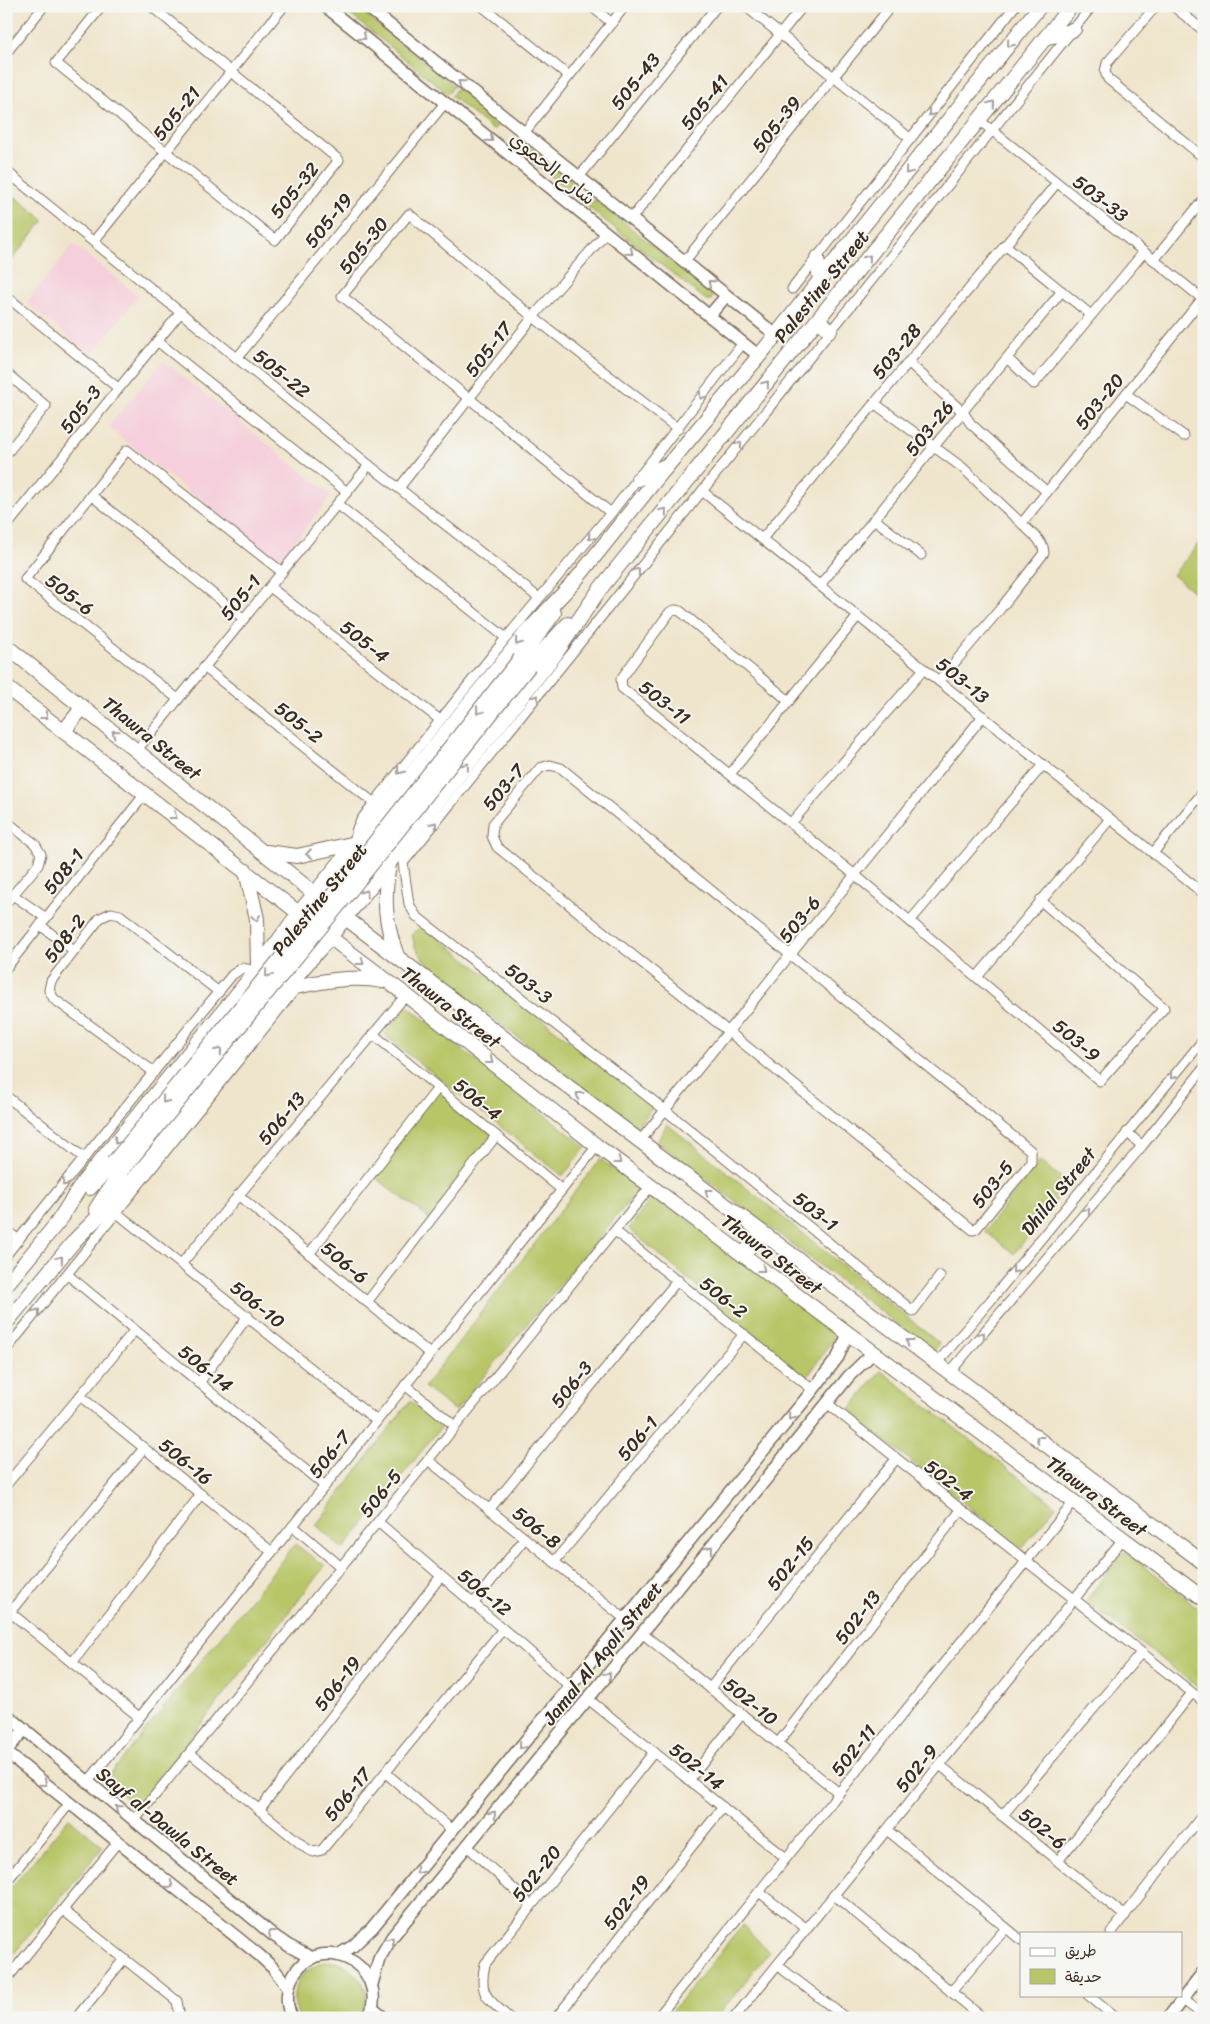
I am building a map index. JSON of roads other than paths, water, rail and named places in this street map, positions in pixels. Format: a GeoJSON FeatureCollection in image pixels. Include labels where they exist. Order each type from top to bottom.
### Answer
{"type":"FeatureCollection","features":[{"type":"Feature","properties":{"kind":"main road","name":"Palestine Street"},"geometry":{"type":"LineString","coordinates":[[6,1285],[57,1223],[84,1181],[318,896],[356,843],[526,633],[575,581],[668,465],[776,336],[1040,6]]}},
{"type":"Feature","properties":{"kind":"main road","name":"Palestine Street"},"geometry":{"type":"LineString","coordinates":[[6,1323],[76,1239],[109,1206],[292,988],[326,935],[389,863],[554,656],[600,589],[1071,6]]}},
{"type":"Feature","properties":{"kind":"main road"},"geometry":{"type":"LineString","coordinates":[[1046,37],[1064,34],[1074,29]]}},
{"type":"Feature","properties":{"kind":"main road"},"geometry":{"type":"LineString","coordinates":[[817,258],[820,281]]}},
{"type":"Feature","properties":{"kind":"main road"},"geometry":{"type":"LineString","coordinates":[[818,320],[830,330]]}},
{"type":"Feature","properties":{"kind":"main road"},"geometry":{"type":"LineString","coordinates":[[638,479],[653,470],[668,465]]}},
{"type":"Feature","properties":{"kind":"main road","name":"Palestine Street"},"geometry":{"type":"LineString","coordinates":[[57,1223],[118,1166],[346,896],[524,662],[540,633],[575,581]]}},
{"type":"Feature","properties":{"kind":"main road","name":"Palestine Street"},"geometry":{"type":"LineString","coordinates":[[524,662],[600,589]]}},
{"type":"Feature","properties":{"kind":"main road","name":"Thawra Street"},"geometry":{"type":"LineString","coordinates":[[6,646],[318,896]]}},
{"type":"Feature","properties":{"kind":"main road"},"geometry":{"type":"LineString","coordinates":[[6,687],[302,915]]}},
{"type":"Feature","properties":{"kind":"main road"},"geometry":{"type":"LineString","coordinates":[[64,731],[83,707]]}},
{"type":"Feature","properties":{"kind":"main road"},"geometry":{"type":"LineString","coordinates":[[262,851],[297,856],[356,843]]}},
{"type":"Feature","properties":{"kind":"main road"},"geometry":{"type":"LineString","coordinates":[[389,863],[385,885],[385,910],[389,934],[397,956]]}},
{"type":"Feature","properties":{"kind":"main road"},"geometry":{"type":"LineString","coordinates":[[246,871],[257,919],[257,969]]}},
{"type":"Feature","properties":{"kind":"main road","name":"Thawra Street"},"geometry":{"type":"LineString","coordinates":[[342,915],[761,1232],[1204,1563]]}},
{"type":"Feature","properties":{"kind":"main road","name":"Thawra Street"},"geometry":{"type":"LineString","coordinates":[[326,935],[406,995],[597,1146],[1204,1599]]}},
{"type":"Feature","properties":{"kind":"main road"},"geometry":{"type":"LineString","coordinates":[[292,988],[336,979],[366,978],[387,981]]}},
{"type":"Feature","properties":{"kind":"main road","name":"Palestine Street"},"geometry":{"type":"LineString","coordinates":[[76,1239],[118,1166]]}},
{"type":"Feature","properties":{"kind":"main road"},"geometry":{"type":"LineString","coordinates":[[743,1255],[761,1232]]}},
{"type":"Feature","properties":{"kind":"street"},"geometry":{"type":"LineString","coordinates":[[6,52],[44,6]]}},
{"type":"Feature","properties":{"kind":"street"},"geometry":{"type":"LineString","coordinates":[[102,6],[56,63],[165,153]]}},
{"type":"Feature","properties":{"kind":"street"},"geometry":{"type":"LineString","coordinates":[[151,6],[232,70]]}},
{"type":"Feature","properties":{"kind":"street","name":"505-21"},"geometry":{"type":"LineString","coordinates":[[94,241],[284,6]]}},
{"type":"Feature","properties":{"kind":"street","name":"شارع الحموي"},"geometry":{"type":"LineString","coordinates":[[325,6],[759,356]]}},
{"type":"Feature","properties":{"kind":"street","name":"شارع الحموي"},"geometry":{"type":"LineString","coordinates":[[366,6],[776,336]]}},
{"type":"Feature","properties":{"kind":"street"},"geometry":{"type":"LineString","coordinates":[[482,6],[569,76]]}},
{"type":"Feature","properties":{"kind":"street"},"geometry":{"type":"LineString","coordinates":[[592,6],[612,23]]}},
{"type":"Feature","properties":{"kind":"street"},"geometry":{"type":"LineString","coordinates":[[524,133],[625,6]]}},
{"type":"Feature","properties":{"kind":"street","name":"505-43"},"geometry":{"type":"LineString","coordinates":[[579,177],[717,6]]}},
{"type":"Feature","properties":{"kind":"street"},"geometry":{"type":"LineString","coordinates":[[745,6],[911,139]]}},
{"type":"Feature","properties":{"kind":"street","name":"505-41"},"geometry":{"type":"LineString","coordinates":[[631,219],[803,6]]}},
{"type":"Feature","properties":{"kind":"street","name":"505-39"},"geometry":{"type":"LineString","coordinates":[[684,262],[834,79],[891,6]]}},
{"type":"Feature","properties":{"kind":"street"},"geometry":{"type":"LineString","coordinates":[[792,289],[1015,6]]}},
{"type":"Feature","properties":{"kind":"street"},"geometry":{"type":"LineString","coordinates":[[702,491],[1092,6]]}},
{"type":"Feature","properties":{"kind":"street"},"geometry":{"type":"LineString","coordinates":[[1156,6],[1107,63],[1105,72],[1108,79],[1204,158]]}},
{"type":"Feature","properties":{"kind":"street"},"geometry":{"type":"LineString","coordinates":[[1172,6],[1204,31]]}},
{"type":"Feature","properties":{"kind":"street","name":"505-32"},"geometry":{"type":"LineString","coordinates":[[165,153],[275,240],[339,160],[232,70]]}},
{"type":"Feature","properties":{"kind":"street","name":"505-19"},"geometry":{"type":"LineString","coordinates":[[237,358],[445,103]]}},
{"type":"Feature","properties":{"kind":"street","name":"503-33"},"geometry":{"type":"LineString","coordinates":[[979,120],[1056,184],[1203,300]]}},
{"type":"Feature","properties":{"kind":"street","name":"505-22"},"geometry":{"type":"LineString","coordinates":[[6,171],[369,465],[539,598]]}},
{"type":"Feature","properties":{"kind":"street","name":"503-28"},"geometry":{"type":"LineString","coordinates":[[762,539],[1056,184]]}},
{"type":"Feature","properties":{"kind":"street"},"geometry":{"type":"LineString","coordinates":[[1154,260],[1204,199]]}},
{"type":"Feature","properties":{"kind":"street","name":"505-30"},"geometry":{"type":"LineString","coordinates":[[470,398],[342,296],[409,214],[533,317]]}},
{"type":"Feature","properties":{"kind":"street","name":"505-17"},"geometry":{"type":"LineString","coordinates":[[399,488],[533,317],[606,233]]}},
{"type":"Feature","properties":{"kind":"street"},"geometry":{"type":"LineString","coordinates":[[1005,245],[1091,315]]}},
{"type":"Feature","properties":{"kind":"street"},"geometry":{"type":"LineString","coordinates":[[1007,358],[1034,384],[1144,252]]}},
{"type":"Feature","properties":{"kind":"street","name":"503-26"},"geometry":{"type":"LineString","coordinates":[[820,585],[1062,292]]}},
{"type":"Feature","properties":{"kind":"street"},"geometry":{"type":"LineString","coordinates":[[6,296],[118,388]]}},
{"type":"Feature","properties":{"kind":"street"},"geometry":{"type":"LineString","coordinates":[[709,316],[726,296]]}},
{"type":"Feature","properties":{"kind":"street","name":"503-20"},"geometry":{"type":"LineString","coordinates":[[1022,523],[1203,300]]}},
{"type":"Feature","properties":{"kind":"street","name":"505-3"},"geometry":{"type":"LineString","coordinates":[[6,526],[181,312]]}},
{"type":"Feature","properties":{"kind":"street"},"geometry":{"type":"LineString","coordinates":[[533,317],[678,429]]}},
{"type":"Feature","properties":{"kind":"street"},"geometry":{"type":"LineString","coordinates":[[157,340],[347,492]]}},
{"type":"Feature","properties":{"kind":"street"},"geometry":{"type":"LineString","coordinates":[[356,843],[355,836],[358,824],[374,803],[506,638],[611,513],[743,343]]}},
{"type":"Feature","properties":{"kind":"street"},"geometry":{"type":"LineString","coordinates":[[908,362],[963,412],[971,424],[1047,492]]}},
{"type":"Feature","properties":{"kind":"street"},"geometry":{"type":"LineString","coordinates":[[6,373],[46,406],[6,454]]}},
{"type":"Feature","properties":{"kind":"street"},"geometry":{"type":"LineString","coordinates":[[1126,394],[1184,436]]}},
{"type":"Feature","properties":{"kind":"street"},"geometry":{"type":"LineString","coordinates":[[470,398],[611,513]]}},
{"type":"Feature","properties":{"kind":"street"},"geometry":{"type":"LineString","coordinates":[[874,403],[978,480],[1038,539],[1043,547],[1044,553],[1002,608],[939,681]]}},
{"type":"Feature","properties":{"kind":"street","name":"505-6"},"geometry":{"type":"LineString","coordinates":[[178,699],[25,579],[127,450],[282,572]]}},
{"type":"Feature","properties":{"kind":"street","name":"505-1"},"geometry":{"type":"LineString","coordinates":[[137,750],[369,465]]}},
{"type":"Feature","properties":{"kind":"street","name":"503-13"},"geometry":{"type":"LineString","coordinates":[[702,491],[1204,894]]}},
{"type":"Feature","properties":{"kind":"street","name":"503-3"},"geometry":{"type":"LineString","coordinates":[[665,1110],[416,916],[409,904],[403,863],[702,491]]}},
{"type":"Feature","properties":{"kind":"street"},"geometry":{"type":"LineString","coordinates":[[92,495],[244,619]]}},
{"type":"Feature","properties":{"kind":"street"},"geometry":{"type":"LineString","coordinates":[[337,504],[506,638]]}},
{"type":"Feature","properties":{"kind":"street"},"geometry":{"type":"LineString","coordinates":[[874,520],[921,556]]}},
{"type":"Feature","properties":{"kind":"street","name":"505-4"},"geometry":{"type":"LineString","coordinates":[[270,587],[440,720]]}},
{"type":"Feature","properties":{"kind":"street","name":"503-11"},"geometry":{"type":"LineString","coordinates":[[789,701],[680,611],[674,610],[670,612],[621,679],[622,688],[855,874]]}},
{"type":"Feature","properties":{"kind":"street"},"geometry":{"type":"LineString","coordinates":[[730,774],[858,616]]}},
{"type":"Feature","properties":{"kind":"street","name":"505-2"},"geometry":{"type":"LineString","coordinates":[[204,667],[374,803]]}},
{"type":"Feature","properties":{"kind":"street"},"geometry":{"type":"LineString","coordinates":[[791,823],[924,669]]}},
{"type":"Feature","properties":{"kind":"street","name":"503-6"},"geometry":{"type":"LineString","coordinates":[[640,1141],[983,716]]}},
{"type":"Feature","properties":{"kind":"street","name":"503-7"},"geometry":{"type":"LineString","coordinates":[[728,1032],[497,847],[492,836],[493,824],[540,768],[550,765],[561,768],[791,954]]}},
{"type":"Feature","properties":{"kind":"street"},"geometry":{"type":"LineString","coordinates":[[910,921],[1043,765]]}},
{"type":"Feature","properties":{"kind":"street"},"geometry":{"type":"LineString","coordinates":[[1153,853],[1204,791]]}},
{"type":"Feature","properties":{"kind":"street","name":"508-1"},"geometry":{"type":"LineString","coordinates":[[6,968],[145,794]]}},
{"type":"Feature","properties":{"kind":"street"},"geometry":{"type":"LineString","coordinates":[[977,977],[1110,819]]}},
{"type":"Feature","properties":{"kind":"street"},"geometry":{"type":"LineString","coordinates":[[6,821],[35,844],[41,854],[38,865],[6,902]]}},
{"type":"Feature","properties":{"kind":"street","name":"503-9"},"geometry":{"type":"LineString","coordinates":[[855,874],[1100,1081],[1164,1008],[1040,900]]}},
{"type":"Feature","properties":{"kind":"street"},"geometry":{"type":"LineString","coordinates":[[13,895],[74,951]]}},
{"type":"Feature","properties":{"kind":"street","name":"508-2"},"geometry":{"type":"LineString","coordinates":[[154,1072],[54,999],[49,990],[51,982],[100,918],[110,913],[120,915],[219,992]]}},
{"type":"Feature","properties":{"kind":"street","name":"503-5"},"geometry":{"type":"LineString","coordinates":[[728,1032],[973,1230],[976,1229],[1031,1162],[1031,1151],[791,954]]}},
{"type":"Feature","properties":{"kind":"street"},"geometry":{"type":"LineString","coordinates":[[6,1255],[235,972],[242,968],[257,969]]}},
{"type":"Feature","properties":{"kind":"street"},"geometry":{"type":"LineString","coordinates":[[6,1350],[118,1213],[292,988]]}},
{"type":"Feature","properties":{"kind":"street","name":"506-13"},"geometry":{"type":"LineString","coordinates":[[182,1263],[406,995]]}},
{"type":"Feature","properties":{"kind":"street","name":"506-4"},"geometry":{"type":"LineString","coordinates":[[373,1034],[562,1190]]}},
{"type":"Feature","properties":{"kind":"street","name":"Dhilal Street"},"geometry":{"type":"LineString","coordinates":[[936,1363],[991,1300],[1204,1039]]}},
{"type":"Feature","properties":{"kind":"street","name":"Dhilal Street"},"geometry":{"type":"LineString","coordinates":[[950,1372],[1142,1146],[1204,1068]]}},
{"type":"Feature","properties":{"kind":"street"},"geometry":{"type":"LineString","coordinates":[[309,1254],[438,1088]]}},
{"type":"Feature","properties":{"kind":"street"},"geometry":{"type":"LineString","coordinates":[[6,1096],[84,1158]]}},
{"type":"Feature","properties":{"kind":"street","name":"503-1"},"geometry":{"type":"LineString","coordinates":[[665,1110],[913,1311],[940,1276]]}},
{"type":"Feature","properties":{"kind":"street"},"geometry":{"type":"LineString","coordinates":[[1127,1132],[1142,1146]]}},
{"type":"Feature","properties":{"kind":"street"},"geometry":{"type":"LineString","coordinates":[[367,1302],[496,1136]]}},
{"type":"Feature","properties":{"kind":"street","name":"506-7"},"geometry":{"type":"LineString","coordinates":[[87,1783],[597,1146]]}},
{"type":"Feature","properties":{"kind":"street","name":"506-5"},"geometry":{"type":"LineString","coordinates":[[134,1821],[651,1186]]}},
{"type":"Feature","properties":{"kind":"street","name":"506-6"},"geometry":{"type":"LineString","coordinates":[[238,1195],[430,1354]]}},
{"type":"Feature","properties":{"kind":"street","name":"506-10"},"geometry":{"type":"LineString","coordinates":[[118,1213],[377,1420]]}},
{"type":"Feature","properties":{"kind":"street"},"geometry":{"type":"LineString","coordinates":[[6,1230],[19,1240]]}},
{"type":"Feature","properties":{"kind":"street","name":"506-2"},"geometry":{"type":"LineString","coordinates":[[614,1231],[678,1280],[813,1390]]}},
{"type":"Feature","properties":{"kind":"street","name":"506-14"},"geometry":{"type":"LineString","coordinates":[[68,1275],[325,1486]]}},
{"type":"Feature","properties":{"kind":"street","name":"506-3"},"geometry":{"type":"LineString","coordinates":[[489,1510],[678,1280]]}},
{"type":"Feature","properties":{"kind":"street"},"geometry":{"type":"LineString","coordinates":[[199,1383],[248,1316]]}},
{"type":"Feature","properties":{"kind":"street"},"geometry":{"type":"LineString","coordinates":[[6,1485],[134,1331]]}},
{"type":"Feature","properties":{"kind":"street","name":"506-1"},"geometry":{"type":"LineString","coordinates":[[554,1562],[744,1334]]}},
{"type":"Feature","properties":{"kind":"street","name":"Jamal Al Aqoli Street"},"geometry":{"type":"LineString","coordinates":[[338,1955],[352,1946],[372,1928],[571,1687],[813,1390],[842,1350],[848,1334]]}},
{"type":"Feature","properties":{"kind":"street","name":"Jamal Al Aqoli Street"},"geometry":{"type":"LineString","coordinates":[[372,1984],[379,1960],[392,1937],[850,1376],[873,1352]]}},
{"type":"Feature","properties":{"kind":"street"},"geometry":{"type":"LineString","coordinates":[[833,1363],[850,1376]]}},
{"type":"Feature","properties":{"kind":"street"},"geometry":{"type":"LineString","coordinates":[[405,1385],[455,1426]]}},
{"type":"Feature","properties":{"kind":"street","name":"506-16"},"geometry":{"type":"LineString","coordinates":[[80,1396],[272,1552]]}},
{"type":"Feature","properties":{"kind":"street","name":"502-4"},"geometry":{"type":"LineString","coordinates":[[828,1404],[1204,1702]]}},
{"type":"Feature","properties":{"kind":"street"},"geometry":{"type":"LineString","coordinates":[[139,1718],[8,1611],[144,1448]]}},
{"type":"Feature","properties":{"kind":"street","name":"502-15"},"geometry":{"type":"LineString","coordinates":[[710,1688],[896,1459]]}},
{"type":"Feature","properties":{"kind":"street","name":"506-8"},"geometry":{"type":"LineString","coordinates":[[428,1460],[625,1619]]}},
{"type":"Feature","properties":{"kind":"street"},"geometry":{"type":"LineString","coordinates":[[72,1663],[201,1494]]}},
{"type":"Feature","properties":{"kind":"street","name":"502-11"},"geometry":{"type":"LineString","coordinates":[[657,2018],[1074,1502]]}},
{"type":"Feature","properties":{"kind":"street","name":"502-13"},"geometry":{"type":"LineString","coordinates":[[778,1743],[961,1510]]}},
{"type":"Feature","properties":{"kind":"street","name":"506-12"},"geometry":{"type":"LineString","coordinates":[[378,1522],[571,1687]]}},
{"type":"Feature","properties":{"kind":"street"},"geometry":{"type":"LineString","coordinates":[[292,1526],[341,1567]]}},
{"type":"Feature","properties":{"kind":"street"},"geometry":{"type":"LineString","coordinates":[[473,1604],[525,1538]]}},
{"type":"Feature","properties":{"kind":"street","name":"502-9"},"geometry":{"type":"LineString","coordinates":[[734,2018],[1123,1539]]}},
{"type":"Feature","properties":{"kind":"street","name":"506-19"},"geometry":{"type":"LineString","coordinates":[[259,1810],[441,1576]]}},
{"type":"Feature","properties":{"kind":"street","name":"506-17"},"geometry":{"type":"LineString","coordinates":[[190,1753],[307,1850],[314,1852],[322,1850],[503,1629]]}},
{"type":"Feature","properties":{"kind":"street","name":"502-10"},"geometry":{"type":"LineString","coordinates":[[642,1633],[839,1793]]}},
{"type":"Feature","properties":{"kind":"street"},"geometry":{"type":"LineString","coordinates":[[1002,1816],[1141,1653]]}},
{"type":"Feature","properties":{"kind":"street"},"geometry":{"type":"LineString","coordinates":[[1058,1861],[1192,1693]]}},
{"type":"Feature","properties":{"kind":"street","name":"502-14"},"geometry":{"type":"LineString","coordinates":[[588,1699],[786,1858]]}},
{"type":"Feature","properties":{"kind":"street","name":"Sayf al-Dawla Street"},"geometry":{"type":"LineString","coordinates":[[6,1714],[87,1783],[273,1935],[312,1958]]}},
{"type":"Feature","properties":{"kind":"street"},"geometry":{"type":"LineString","coordinates":[[689,1780],[742,1714]]}},
{"type":"Feature","properties":{"kind":"street"},"geometry":{"type":"LineString","coordinates":[[25,1729],[6,1752],[117,1843],[259,1955],[273,1968],[288,1987]]}},
{"type":"Feature","properties":{"kind":"street","name":"502-20"},"geometry":{"type":"LineString","coordinates":[[510,2018],[485,1996],[481,1981],[484,1964],[654,1752]]}},
{"type":"Feature","properties":{"kind":"street","name":"502-6"},"geometry":{"type":"LineString","coordinates":[[940,1765],[1125,1916]]}},
{"type":"Feature","properties":{"kind":"street"},"geometry":{"type":"LineString","coordinates":[[386,1773],[452,1830]]}},
{"type":"Feature","properties":{"kind":"street"},"geometry":{"type":"LineString","coordinates":[[6,1882],[70,1803]]}},
{"type":"Feature","properties":{"kind":"street","name":"502-19"},"geometry":{"type":"LineString","coordinates":[[556,2018],[723,1807]]}},
{"type":"Feature","properties":{"kind":"street"},"geometry":{"type":"LineString","coordinates":[[1112,1932],[1204,1813]]}},
{"type":"Feature","properties":{"kind":"street"},"geometry":{"type":"LineString","coordinates":[[887,1830],[1020,1939]]}},
{"type":"Feature","properties":{"kind":"street"},"geometry":{"type":"LineString","coordinates":[[6,1980],[117,1843]]}},
{"type":"Feature","properties":{"kind":"street"},"geometry":{"type":"LineString","coordinates":[[467,1846],[531,1905]]}},
{"type":"Feature","properties":{"kind":"street"},"geometry":{"type":"LineString","coordinates":[[6,1866],[14,1872]]}},
{"type":"Feature","properties":{"kind":"street"},"geometry":{"type":"LineString","coordinates":[[759,1892],[807,1929]]}},
{"type":"Feature","properties":{"kind":"street"},"geometry":{"type":"LineString","coordinates":[[834,1895],[983,2018]]}},
{"type":"Feature","properties":{"kind":"street"},"geometry":{"type":"LineString","coordinates":[[63,1910],[176,2001],[180,2018]]}},
{"type":"Feature","properties":{"kind":"street"},"geometry":{"type":"LineString","coordinates":[[952,1992],[1006,1928]]}},
{"type":"Feature","properties":{"kind":"street"},"geometry":{"type":"LineString","coordinates":[[290,2017],[287,2001],[288,1987],[294,1975],[302,1965],[312,1958],[338,1955],[349,1958],[367,1974],[372,1984],[374,1996],[371,2013],[384,2018]]}},
{"type":"Feature","properties":{"kind":"street"},"geometry":{"type":"LineString","coordinates":[[76,2018],[124,1958]]}},
{"type":"Feature","properties":{"kind":"street"},"geometry":{"type":"LineString","coordinates":[[777,1965],[843,2017]]}},
{"type":"Feature","properties":{"kind":"street"},"geometry":{"type":"LineString","coordinates":[[1168,2018],[1204,1971]]}},
{"type":"Feature","properties":{"kind":"street"},"geometry":{"type":"LineString","coordinates":[[1089,1996],[1116,2018]]}},
{"type":"Feature","properties":{"kind":"street"},"geometry":{"type":"LineString","coordinates":[[1182,1999],[1204,2016]]}}]}
